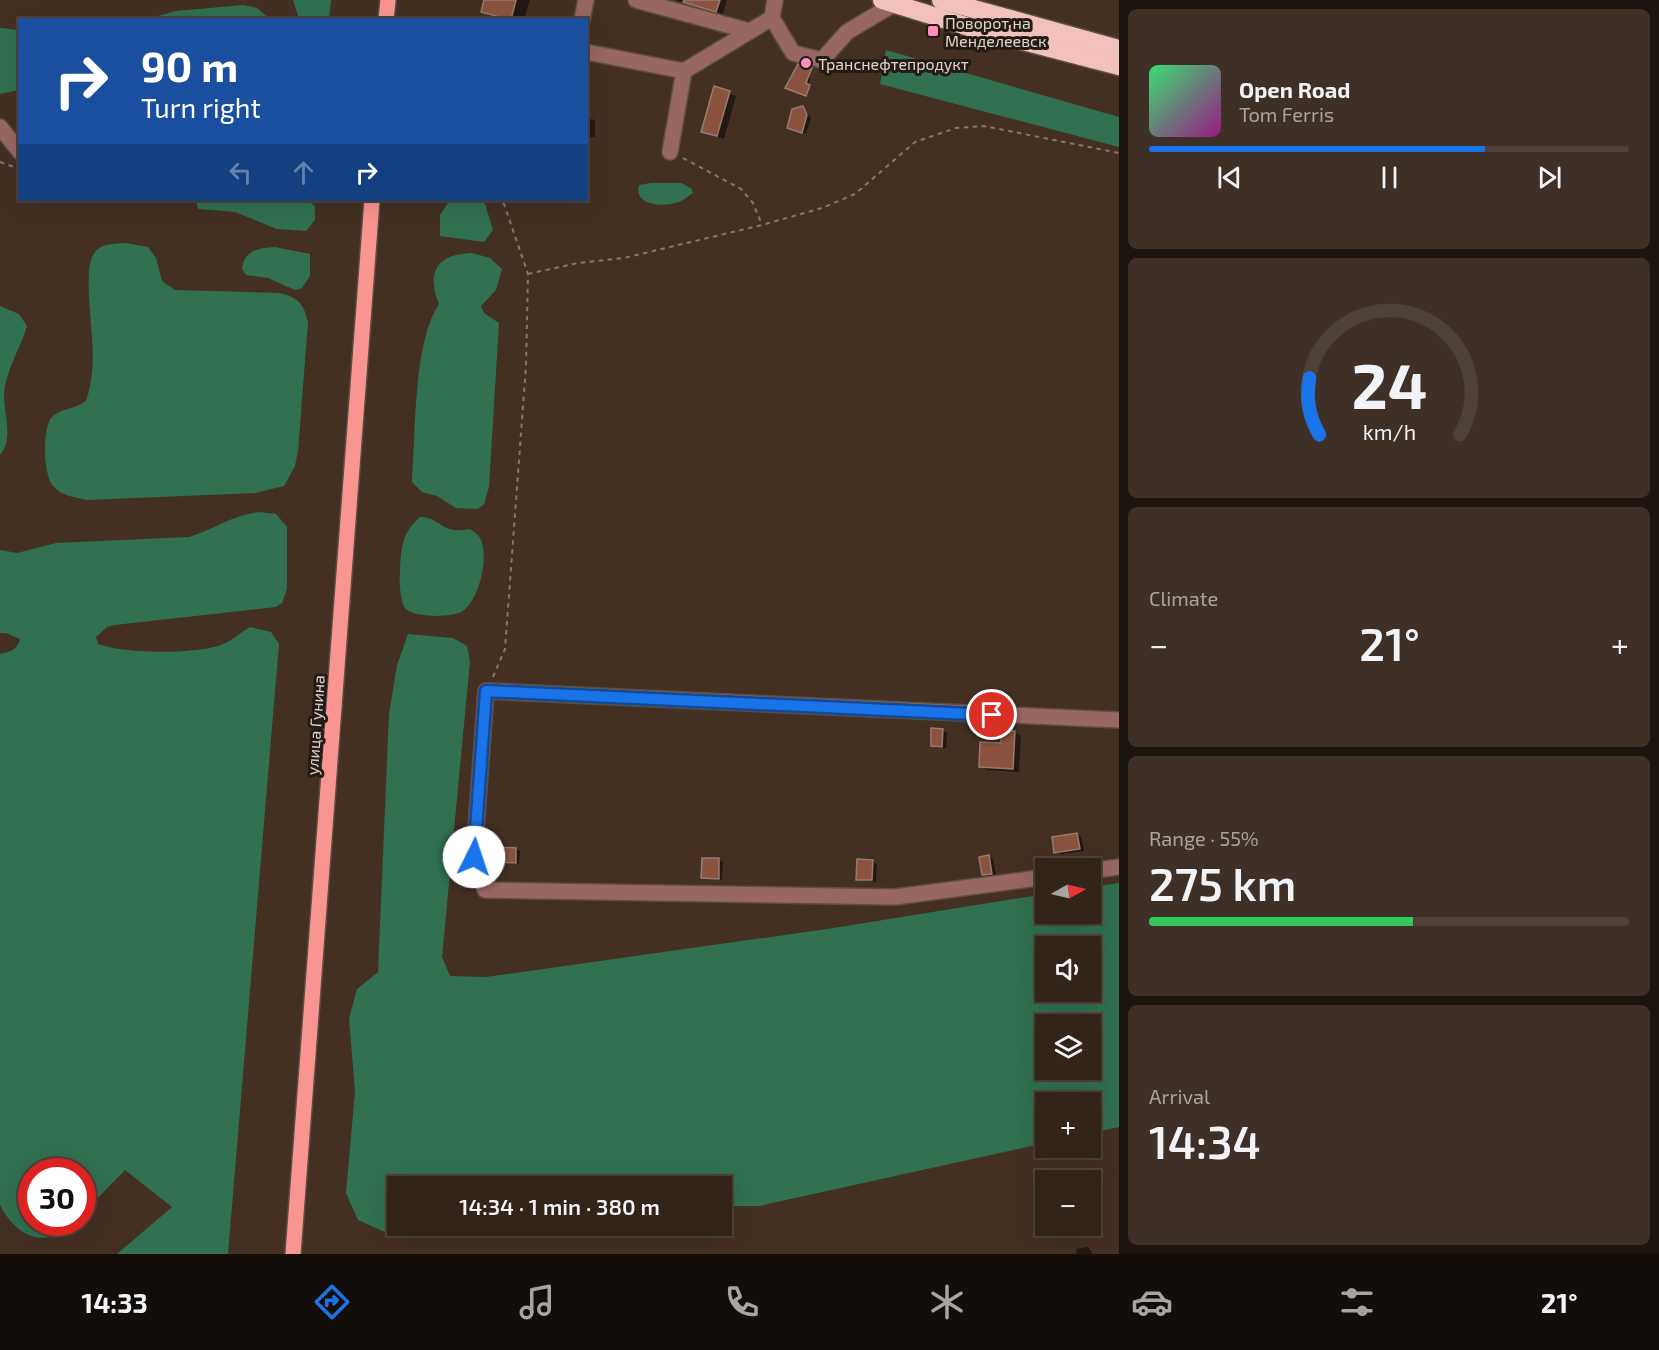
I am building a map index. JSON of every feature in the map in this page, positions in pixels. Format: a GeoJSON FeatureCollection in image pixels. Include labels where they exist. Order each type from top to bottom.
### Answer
{"type":"FeatureCollection","features":[{"type":"Feature","properties":{"kind":"highway"},"geometry":{"type":"LineString","coordinates":[[941,0],[1119,49]]}},
{"type":"Feature","properties":{"kind":"highway"},"geometry":{"type":"LineString","coordinates":[[888,2],[969,27],[1119,66]]}},
{"type":"Feature","properties":{"kind":"main road"},"geometry":{"type":"LineString","coordinates":[[386,18],[388,0]]}},
{"type":"Feature","properties":{"kind":"main road","name":"улица Гунина"},"geometry":{"type":"LineString","coordinates":[[293,1254],[372,201]]}},
{"type":"Feature","properties":{"kind":"street"},"geometry":{"type":"LineString","coordinates":[[582,18],[586,0]]}},
{"type":"Feature","properties":{"kind":"street"},"geometry":{"type":"LineString","coordinates":[[636,0],[749,31]]}},
{"type":"Feature","properties":{"kind":"street"},"geometry":{"type":"LineString","coordinates":[[775,0],[771,18],[793,53],[822,60],[847,32],[888,2]]}},
{"type":"Feature","properties":{"kind":"street"},"geometry":{"type":"LineString","coordinates":[[588,52],[684,71],[771,18]]}},
{"type":"Feature","properties":{"kind":"street"},"geometry":{"type":"LineString","coordinates":[[670,152],[684,71]]}},
{"type":"Feature","properties":{"kind":"street"},"geometry":{"type":"LineString","coordinates":[[0,127],[18,150]]}},
{"type":"Feature","properties":{"kind":"street"},"geometry":{"type":"LineString","coordinates":[[1035,878],[895,897],[485,890],[474,857],[486,691],[1119,720]]}},
{"type":"Feature","properties":{"kind":"street"},"geometry":{"type":"LineString","coordinates":[[1101,869],[1119,867]]}},
{"type":"Feature","properties":{"kind":"path"},"geometry":{"type":"LineString","coordinates":[[528,274],[578,263],[624,258],[822,208],[855,194],[915,142],[956,128],[984,126],[1119,153]]}},
{"type":"Feature","properties":{"kind":"path"},"geometry":{"type":"LineString","coordinates":[[670,152],[741,189],[753,204],[762,225]]}},
{"type":"Feature","properties":{"kind":"path"},"geometry":{"type":"LineString","coordinates":[[0,162],[18,169]]}},
{"type":"Feature","properties":{"kind":"path"},"geometry":{"type":"LineString","coordinates":[[486,691],[505,649],[526,366],[528,274],[504,204],[498,201]]}},
{"type":"Feature","properties":{"kind":"green space"},"geometry":{"type":"Polygon","coordinates":[[[293,0],[331,0],[329,18],[299,18],[293,0]]]}},
{"type":"Feature","properties":{"kind":"green space"},"geometry":{"type":"Polygon","coordinates":[[[243,5],[257,8],[269,18],[152,18],[176,11],[243,5]]]}},
{"type":"Feature","properties":{"kind":"green space"},"geometry":{"type":"Polygon","coordinates":[[[0,28],[18,30],[18,90],[0,94],[0,28]]]}},
{"type":"Feature","properties":{"kind":"green space"},"geometry":{"type":"Polygon","coordinates":[[[886,50],[1119,117],[1119,147],[880,84],[886,50]]]}},
{"type":"Feature","properties":{"kind":"green space"},"geometry":{"type":"Polygon","coordinates":[[[681,183],[691,188],[693,193],[678,202],[663,205],[650,203],[644,201],[638,192],[639,185],[681,183]]]}},
{"type":"Feature","properties":{"kind":"green space"},"geometry":{"type":"Polygon","coordinates":[[[196,201],[308,201],[315,206],[315,220],[306,231],[277,229],[235,212],[198,209],[196,201]]]}},
{"type":"Feature","properties":{"kind":"green space"},"geometry":{"type":"Polygon","coordinates":[[[449,201],[479,201],[485,204],[493,230],[484,242],[440,236],[440,215],[449,201]]]}},
{"type":"Feature","properties":{"kind":"green space"},"geometry":{"type":"Polygon","coordinates":[[[125,243],[148,247],[156,258],[162,281],[175,290],[279,293],[295,299],[302,306],[308,322],[298,451],[295,466],[284,486],[255,493],[87,500],[64,494],[53,486],[47,472],[45,452],[49,423],[56,414],[86,401],[90,385],[93,352],[89,286],[91,262],[94,253],[101,247],[125,243]]]}},
{"type":"Feature","properties":{"kind":"green space"},"geometry":{"type":"Polygon","coordinates":[[[275,247],[310,254],[310,276],[302,288],[295,290],[268,278],[246,275],[242,269],[246,258],[253,251],[275,247]]]}},
{"type":"Feature","properties":{"kind":"green space"},"geometry":{"type":"Polygon","coordinates":[[[472,253],[490,258],[502,269],[496,290],[481,306],[484,313],[499,323],[489,487],[484,504],[478,509],[456,508],[437,496],[422,492],[412,482],[420,365],[424,341],[439,304],[435,293],[434,274],[443,261],[450,257],[472,253]]]}},
{"type":"Feature","properties":{"kind":"green space"},"geometry":{"type":"Polygon","coordinates":[[[0,306],[19,314],[27,326],[5,387],[7,442],[0,455],[0,306]]]}},
{"type":"Feature","properties":{"kind":"green space"},"geometry":{"type":"Polygon","coordinates":[[[259,512],[276,514],[287,527],[287,589],[282,603],[276,607],[115,625],[107,627],[96,637],[98,644],[124,650],[158,652],[192,650],[222,645],[250,627],[271,632],[279,644],[228,1254],[117,1254],[172,1207],[125,1170],[96,1200],[96,1158],[18,1158],[18,1228],[0,1205],[0,654],[13,650],[20,639],[0,633],[0,550],[17,553],[56,543],[189,537],[259,512]]]}},
{"type":"Feature","properties":{"kind":"green space"},"geometry":{"type":"Polygon","coordinates":[[[420,517],[452,530],[470,529],[480,538],[484,556],[481,577],[474,597],[463,611],[442,616],[424,615],[409,611],[403,605],[400,580],[402,548],[409,529],[420,517]]]}},
{"type":"Feature","properties":{"kind":"green space"},"geometry":{"type":"Polygon","coordinates":[[[408,634],[453,638],[467,646],[470,661],[442,957],[450,976],[486,977],[827,929],[1035,896],[1035,924],[1101,924],[1101,886],[1119,883],[1119,1127],[1101,1131],[1101,1092],[1035,1092],[1035,1145],[759,1206],[732,1206],[732,1176],[387,1176],[387,1232],[358,1220],[346,1193],[355,1091],[349,1019],[357,989],[378,972],[389,714],[397,665],[408,634]]]}},
{"type":"Feature","properties":{"kind":"building"},"geometry":{"type":"Polygon","coordinates":[[[484,0],[516,0],[512,18],[481,12],[484,0]]]}},
{"type":"Feature","properties":{"kind":"building"},"geometry":{"type":"Polygon","coordinates":[[[684,0],[720,0],[716,12],[683,2],[684,0]]]}},
{"type":"Feature","properties":{"kind":"building"},"geometry":{"type":"Polygon","coordinates":[[[798,64],[812,68],[806,83],[810,85],[806,96],[785,88],[798,64]]]}},
{"type":"Feature","properties":{"kind":"building"},"geometry":{"type":"Polygon","coordinates":[[[714,86],[730,91],[717,136],[701,132],[714,86]]]}},
{"type":"Feature","properties":{"kind":"building"},"geometry":{"type":"Polygon","coordinates":[[[803,106],[807,115],[802,133],[787,128],[792,109],[803,106]]]}},
{"type":"Feature","properties":{"kind":"building"},"geometry":{"type":"Polygon","coordinates":[[[931,728],[943,729],[942,747],[931,746],[931,728]]]}},
{"type":"Feature","properties":{"kind":"building"},"geometry":{"type":"Polygon","coordinates":[[[1001,730],[1015,731],[1013,769],[979,767],[980,742],[1001,743],[1001,730]]]}},
{"type":"Feature","properties":{"kind":"building"},"geometry":{"type":"Polygon","coordinates":[[[1077,833],[1080,849],[1054,853],[1052,837],[1077,833]]]}},
{"type":"Feature","properties":{"kind":"building"},"geometry":{"type":"Polygon","coordinates":[[[499,847],[516,848],[516,863],[498,862],[499,847]]]}},
{"type":"Feature","properties":{"kind":"building"},"geometry":{"type":"Polygon","coordinates":[[[989,855],[992,874],[982,875],[979,857],[989,855]]]}},
{"type":"Feature","properties":{"kind":"building"},"geometry":{"type":"Polygon","coordinates":[[[702,858],[719,858],[719,879],[701,878],[702,858]]]}},
{"type":"Feature","properties":{"kind":"building"},"geometry":{"type":"Polygon","coordinates":[[[857,859],[873,860],[872,880],[856,880],[857,859]]]}},
{"type":"Feature","properties":{"kind":"place","name":"Поворот на Менделеевск"},"geometry":{"type":"Point","coordinates":[933,31]}},
{"type":"Feature","properties":{"kind":"place","name":"Транснефтепродукт"},"geometry":{"type":"Point","coordinates":[806,63]}},
{"type":"Feature","properties":{"kind":"route"},"geometry":{"type":"LineString","coordinates":[[474,857],[486,691],[992,715]]}}]}
